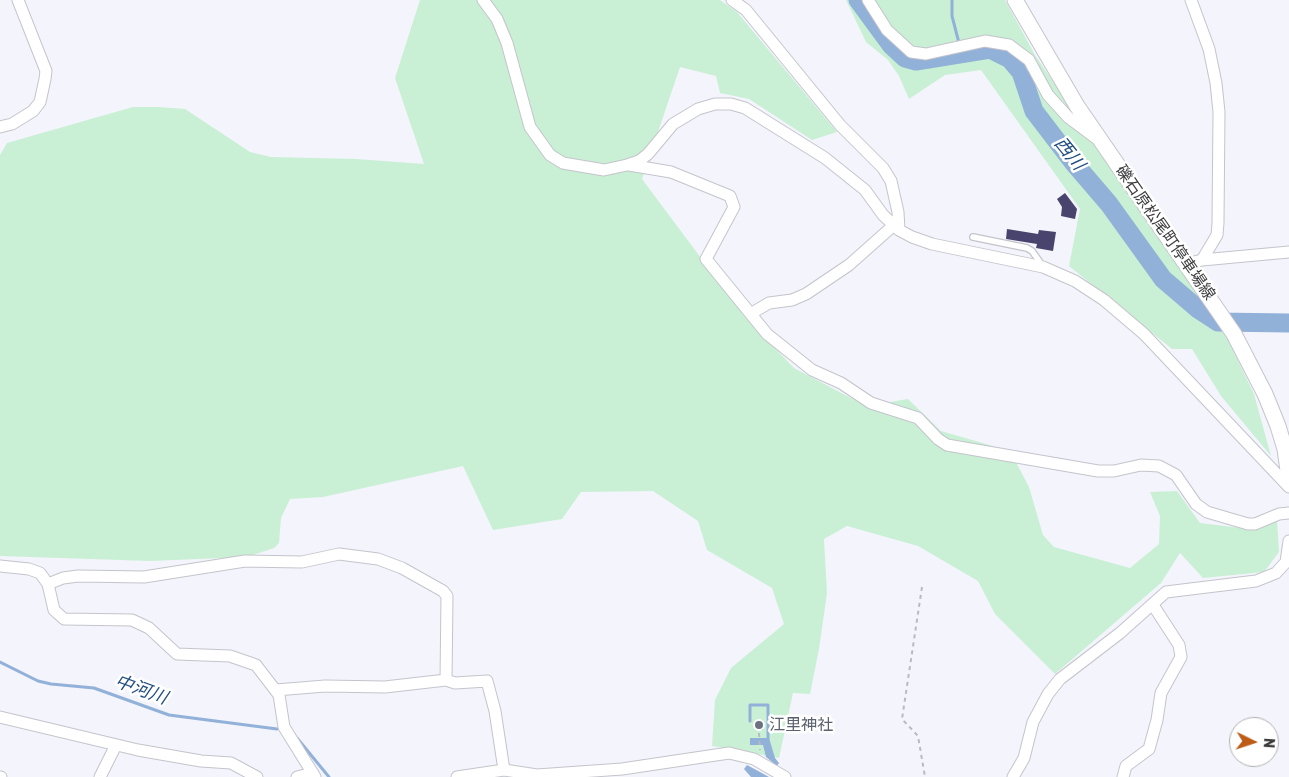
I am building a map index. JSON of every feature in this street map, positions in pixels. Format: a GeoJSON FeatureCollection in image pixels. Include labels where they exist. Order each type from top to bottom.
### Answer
{"type":"FeatureCollection","features":[{"type":"Feature","properties":{"kind":"main road","name":"礫石原松尾町停車場線"},"geometry":{"type":"LineString","coordinates":[[1015,0],[1077,106],[1234,334],[1265,394],[1278,426],[1285,449],[1289,478]]}},
{"type":"Feature","properties":{"kind":"street"},"geometry":{"type":"LineString","coordinates":[[0,126],[12,124],[33,111],[40,102],[46,79],[46,70],[18,0]]}},
{"type":"Feature","properties":{"kind":"street"},"geometry":{"type":"LineString","coordinates":[[483,0],[497,19],[507,43],[530,126],[550,154],[563,163],[604,170],[627,165],[639,161],[648,154],[673,124],[698,109],[715,104],[731,104],[745,108],[825,158],[865,190],[883,215],[896,227],[932,244],[1043,267],[1075,281],[1144,334],[1289,486]]}},
{"type":"Feature","properties":{"kind":"street"},"geometry":{"type":"LineString","coordinates":[[732,0],[746,10],[840,125],[883,168],[891,181],[898,212],[896,227],[849,265],[806,294],[792,300],[769,303],[752,313]]}},
{"type":"Feature","properties":{"kind":"street"},"geometry":{"type":"LineString","coordinates":[[868,0],[887,30],[910,52],[926,54],[985,41],[1009,45],[1029,60],[1048,95],[1068,117],[1101,142]]}},
{"type":"Feature","properties":{"kind":"street"},"geometry":{"type":"LineString","coordinates":[[1191,0],[1208,49],[1216,83],[1219,112],[1217,229],[1213,244],[1202,260]]}},
{"type":"Feature","properties":{"kind":"street"},"geometry":{"type":"LineString","coordinates":[[627,165],[671,172],[730,196],[733,199],[734,207],[706,259],[752,313],[767,334],[812,370],[841,383],[871,403],[918,418],[938,439],[947,445],[1098,471],[1114,471],[1141,464],[1159,466],[1176,475],[1196,504],[1207,512],[1248,524],[1255,524],[1279,514],[1289,513]]}},
{"type":"Feature","properties":{"kind":"street"},"geometry":{"type":"LineString","coordinates":[[1186,264],[1202,260],[1289,252]]}},
{"type":"Feature","properties":{"kind":"street"},"geometry":{"type":"LineString","coordinates":[[1014,777],[1024,758],[1033,722],[1048,694],[1060,679],[1154,605],[1166,592],[1268,578],[1286,562],[1289,541]]}},
{"type":"Feature","properties":{"kind":"street"},"geometry":{"type":"LineString","coordinates":[[48,584],[63,578],[78,576],[156,576],[245,561],[302,562],[339,554],[378,559],[402,568],[443,591],[447,596],[446,680]]}},
{"type":"Feature","properties":{"kind":"street"},"geometry":{"type":"LineString","coordinates":[[0,566],[40,573],[48,584],[54,610],[64,619],[132,620],[149,628],[171,651],[177,654],[230,656],[248,661],[261,670],[276,690],[281,701],[284,727],[314,775],[297,777]]}},
{"type":"Feature","properties":{"kind":"street"},"geometry":{"type":"LineString","coordinates":[[1123,777],[1126,766],[1149,748],[1157,720],[1160,693],[1181,657],[1179,645],[1154,605]]}},
{"type":"Feature","properties":{"kind":"street"},"geometry":{"type":"LineString","coordinates":[[276,690],[325,686],[385,687],[446,680],[455,683],[487,680],[495,711],[504,770]]}},
{"type":"Feature","properties":{"kind":"street"},"geometry":{"type":"LineString","coordinates":[[0,717],[116,745],[201,760],[231,763],[257,777]]}},
{"type":"Feature","properties":{"kind":"street"},"geometry":{"type":"LineString","coordinates":[[100,777],[116,745]]}},
{"type":"Feature","properties":{"kind":"street"},"geometry":{"type":"LineString","coordinates":[[457,777],[504,770],[538,775],[623,773],[729,753],[754,759],[785,777]]}},
{"type":"Feature","properties":{"kind":"lane"},"geometry":{"type":"LineString","coordinates":[[973,238],[1027,248],[1032,251],[1043,267]]}},
{"type":"Feature","properties":{"kind":"path"},"geometry":{"type":"LineString","coordinates":[[922,587],[902,719],[918,736],[925,777]]}},
{"type":"Feature","properties":{"kind":"path"},"geometry":{"type":"LineString","coordinates":[[759,733],[760,746]]}},
{"type":"Feature","properties":{"kind":"green space"},"geometry":{"type":"Polygon","coordinates":[[[420,0],[720,0],[737,12],[837,132],[812,140],[749,99],[720,93],[716,76],[680,67],[642,179],[745,317],[794,368],[866,406],[908,399],[941,431],[1010,451],[1029,487],[1043,535],[1054,547],[1130,568],[1159,544],[1160,516],[1150,492],[1177,491],[1200,523],[1258,530],[1277,519],[1279,552],[1264,572],[1203,578],[1180,553],[1161,583],[1055,674],[995,614],[978,581],[918,546],[847,526],[824,539],[827,593],[810,694],[793,693],[779,758],[712,746],[715,700],[731,668],[784,624],[772,588],[707,550],[698,521],[653,491],[581,492],[562,519],[493,530],[463,466],[323,497],[290,499],[281,518],[279,543],[274,548],[247,557],[150,561],[0,556],[0,155],[7,143],[133,107],[159,107],[185,109],[250,152],[271,157],[356,159],[424,164],[395,78],[420,0]]]}},
{"type":"Feature","properties":{"kind":"green space"},"geometry":{"type":"Polygon","coordinates":[[[846,0],[1005,0],[1035,55],[1227,338],[1254,394],[1271,456],[1221,396],[1192,349],[1172,349],[1069,266],[1080,209],[981,70],[945,75],[909,99],[899,76],[888,60],[866,42],[846,0]]]}},
{"type":"Feature","properties":{"kind":"water"},"geometry":{"type":"Polygon","coordinates":[[[750,738],[769,738],[775,758],[779,763],[777,766],[766,757],[763,745],[750,745],[750,738]]]}},
{"type":"Feature","properties":{"kind":"water"},"geometry":{"type":"Polygon","coordinates":[[[747,765],[769,777],[751,777],[744,769],[747,765]]]}},
{"type":"Feature","properties":{"kind":"building"},"geometry":{"type":"Polygon","coordinates":[[[1065,193],[1077,209],[1075,219],[1061,216],[1062,207],[1057,199],[1065,193]]]}},
{"type":"Feature","properties":{"kind":"building"},"geometry":{"type":"Polygon","coordinates":[[[1007,229],[1038,234],[1039,230],[1056,232],[1053,251],[1036,248],[1037,244],[1006,239],[1007,229]]]}},
{"type":"Feature","properties":{"kind":"building"},"geometry":{"type":"Polygon","coordinates":[[[755,721],[763,721],[763,730],[755,729],[755,721]]]}},
{"type":"Feature","properties":{"kind":"waterway","name":"西川"},"geometry":{"type":"LineString","coordinates":[[858,0],[891,45],[905,58],[916,61],[990,49],[1010,59],[1021,72],[1034,111],[1073,162],[1109,204],[1163,279],[1198,309],[1218,322],[1289,323]]}},
{"type":"Feature","properties":{"kind":"waterway"},"geometry":{"type":"LineString","coordinates":[[952,0],[952,16],[959,43]]}},
{"type":"Feature","properties":{"kind":"waterway","name":"中河川"},"geometry":{"type":"LineString","coordinates":[[0,662],[38,681],[94,688],[169,715],[277,729]]}},
{"type":"Feature","properties":{"kind":"waterway"},"geometry":{"type":"LineString","coordinates":[[750,721],[750,705],[768,705],[768,741]]}},
{"type":"Feature","properties":{"kind":"waterway","name":"中河川"},"geometry":{"type":"LineString","coordinates":[[297,738],[329,777]]}},
{"type":"Feature","properties":{"kind":"place","name":"江里神社"},"geometry":{"type":"Point","coordinates":[759,725]}}]}
